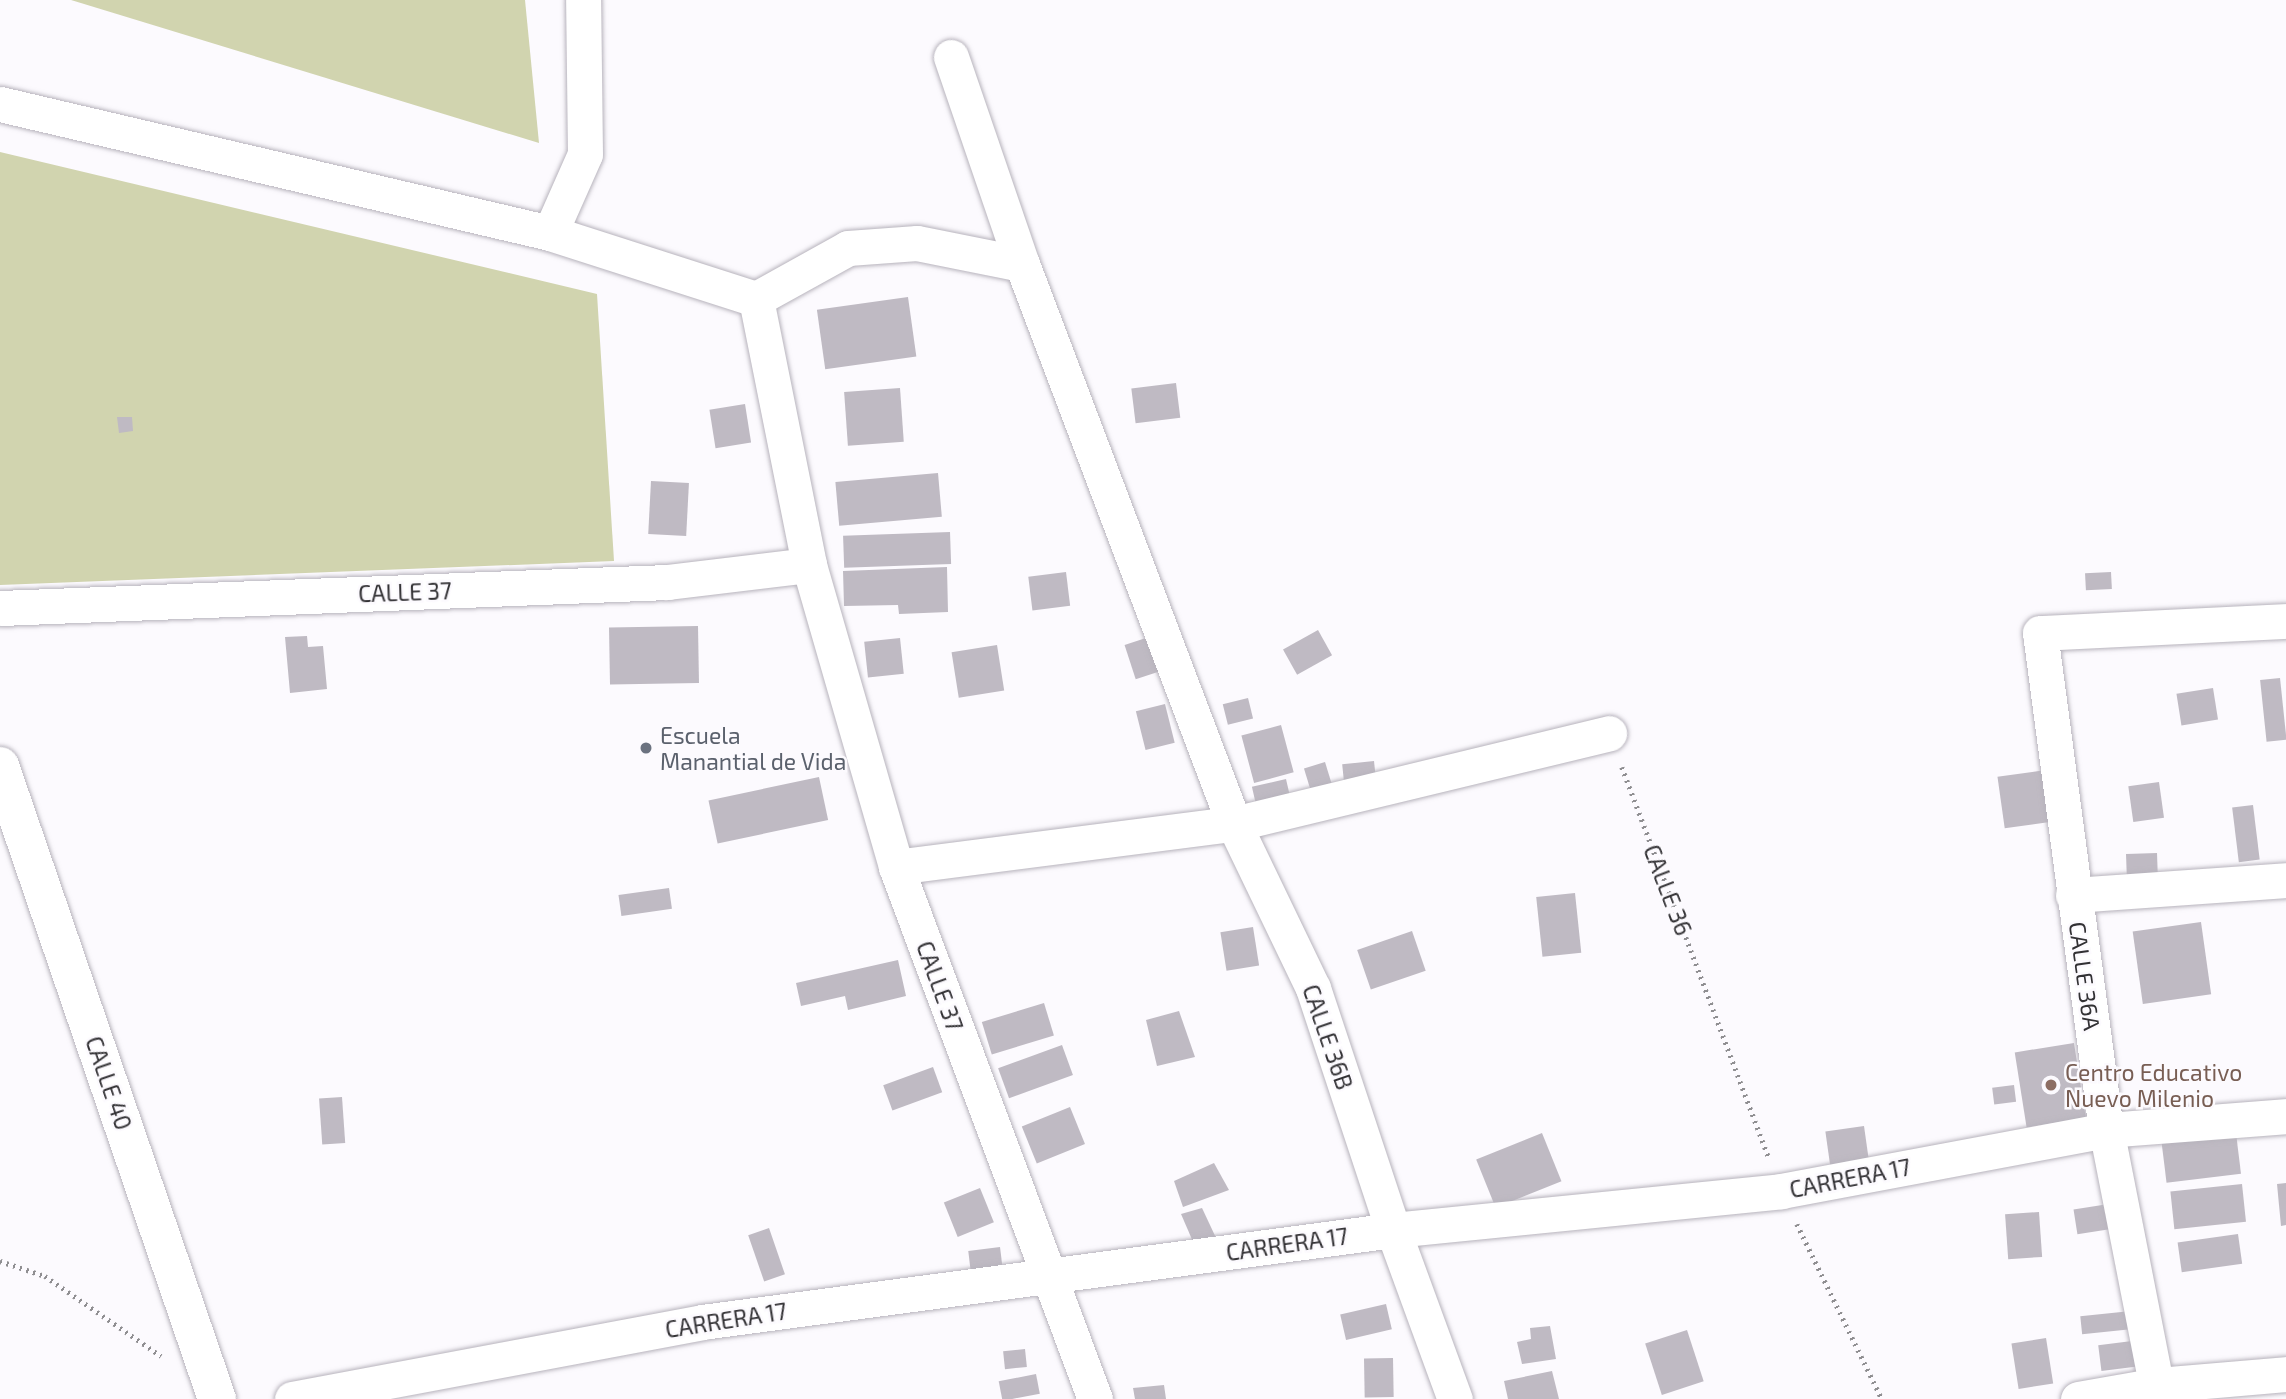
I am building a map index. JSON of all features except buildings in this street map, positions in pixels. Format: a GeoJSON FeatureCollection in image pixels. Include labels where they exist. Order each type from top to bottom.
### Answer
{"type":"FeatureCollection","features":[{"type":"Feature","properties":{"kind":"street"},"geometry":{"type":"LineString","coordinates":[[550,233],[585,154],[583,0]]}},
{"type":"Feature","properties":{"kind":"street","name":"CALLE 36B"},"geometry":{"type":"LineString","coordinates":[[951,57],[1022,264],[1234,824],[1312,988],[1393,1230],[1455,1399]]}},
{"type":"Feature","properties":{"kind":"street"},"geometry":{"type":"LineString","coordinates":[[0,104],[550,233],[756,299],[848,247],[918,243],[1022,264]]}},
{"type":"Feature","properties":{"kind":"street","name":"CALLE 37"},"geometry":{"type":"LineString","coordinates":[[756,299],[809,565],[896,867],[1095,1399]]}},
{"type":"Feature","properties":{"kind":"street","name":"CALLE 37"},"geometry":{"type":"LineString","coordinates":[[0,608],[667,582],[809,565]]}},
{"type":"Feature","properties":{"kind":"street","name":"CALLE 36A"},"geometry":{"type":"LineString","coordinates":[[2159,1392],[2106,1130],[2040,633],[2286,621]]}},
{"type":"Feature","properties":{"kind":"street"},"geometry":{"type":"LineString","coordinates":[[896,867],[1234,824],[1609,733]]}},
{"type":"Feature","properties":{"kind":"street","name":"CALLE 40"},"geometry":{"type":"LineString","coordinates":[[0,766],[217,1397]]}},
{"type":"Feature","properties":{"kind":"street"},"geometry":{"type":"LineString","coordinates":[[2073,895],[2286,880]]}},
{"type":"Feature","properties":{"kind":"street","name":"CARRERA 17"},"geometry":{"type":"LineString","coordinates":[[292,1399],[702,1322],[1393,1230],[1781,1191],[2106,1130],[2286,1116]]}},
{"type":"Feature","properties":{"kind":"street"},"geometry":{"type":"LineString","coordinates":[[2078,1399],[2159,1392],[2286,1374]]}},
{"type":"Feature","properties":{"kind":"path","name":"CALLE 36"},"geometry":{"type":"LineString","coordinates":[[1609,733],[1781,1191],[1882,1399]]}},
{"type":"Feature","properties":{"kind":"path"},"geometry":{"type":"LineString","coordinates":[[0,1261],[45,1276],[217,1397]]}},
{"type":"Feature","properties":{"kind":"green space"},"geometry":{"type":"Polygon","coordinates":[[[71,0],[525,0],[539,143],[71,0]]]}},
{"type":"Feature","properties":{"kind":"green space"},"geometry":{"type":"Polygon","coordinates":[[[0,152],[597,294],[614,561],[0,585],[0,152]]]}},
{"type":"Feature","properties":{"kind":"place","name":"Escuela Manantial de Vida"},"geometry":{"type":"Point","coordinates":[646,748]}},
{"type":"Feature","properties":{"kind":"place","name":"Centro Educativo Nuevo Milenio"},"geometry":{"type":"Point","coordinates":[2051,1085]}}]}
